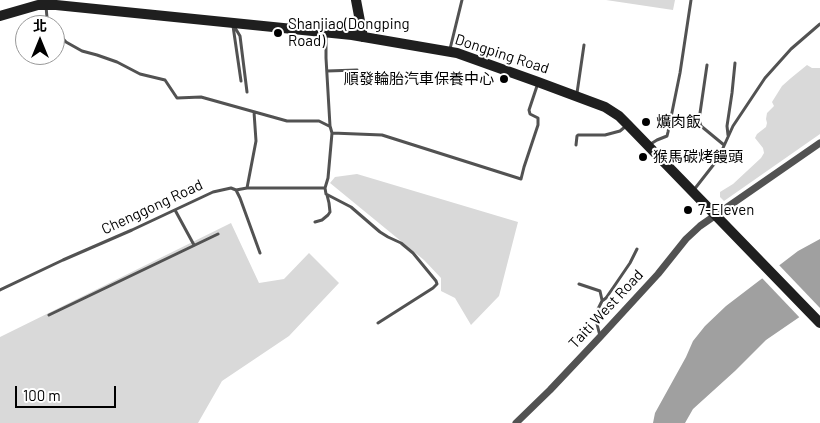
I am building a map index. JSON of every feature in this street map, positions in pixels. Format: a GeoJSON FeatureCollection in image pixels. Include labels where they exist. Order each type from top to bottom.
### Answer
{"type":"FeatureCollection","features":[{"type":"Feature","properties":{"kind":"main road"},"geometry":{"type":"LineString","coordinates":[[356,0],[363,37]]}},
{"type":"Feature","properties":{"kind":"main road","name":"Dongping Road"},"geometry":{"type":"LineString","coordinates":[[0,16],[38,5],[56,5],[363,37],[464,55],[576,96],[605,107],[619,116],[820,323]]}},
{"type":"Feature","properties":{"kind":"street","name":"Taiti West Road"},"geometry":{"type":"LineString","coordinates":[[516,423],[600,337],[658,274],[686,239],[700,226],[820,143]]}},
{"type":"Feature","properties":{"kind":"lane"},"geometry":{"type":"LineString","coordinates":[[450,52],[462,0]]}},
{"type":"Feature","properties":{"kind":"lane"},"geometry":{"type":"LineString","coordinates":[[649,146],[667,136],[680,73],[691,0]]}},
{"type":"Feature","properties":{"kind":"lane"},"geometry":{"type":"LineString","coordinates":[[46,5],[48,15]]}},
{"type":"Feature","properties":{"kind":"lane"},"geometry":{"type":"LineString","coordinates":[[232,23],[241,81]]}},
{"type":"Feature","properties":{"kind":"lane"},"geometry":{"type":"LineString","coordinates":[[232,23],[240,36],[247,92]]}},
{"type":"Feature","properties":{"kind":"lane"},"geometry":{"type":"LineString","coordinates":[[692,191],[718,159],[733,126],[765,78],[791,49],[820,24]]}},
{"type":"Feature","properties":{"kind":"lane"},"geometry":{"type":"LineString","coordinates":[[315,222],[322,220],[330,212],[325,188],[328,178],[332,133],[330,126],[326,32]]}},
{"type":"Feature","properties":{"kind":"lane"},"geometry":{"type":"LineString","coordinates":[[65,41],[82,51],[104,57],[140,74],[165,80],[177,98],[201,97],[287,121],[319,121],[330,126]]}},
{"type":"Feature","properties":{"kind":"lane"},"geometry":{"type":"LineString","coordinates":[[576,96],[584,45]]}},
{"type":"Feature","properties":{"kind":"lane"},"geometry":{"type":"LineString","coordinates":[[728,136],[727,126],[735,63]]}},
{"type":"Feature","properties":{"kind":"lane"},"geometry":{"type":"LineString","coordinates":[[707,65],[699,120],[701,126],[724,145]]}},
{"type":"Feature","properties":{"kind":"lane"},"geometry":{"type":"LineString","coordinates":[[327,70],[357,70]]}},
{"type":"Feature","properties":{"kind":"lane"},"geometry":{"type":"LineString","coordinates":[[332,133],[382,135],[521,179],[538,125],[538,118],[530,114],[529,110],[538,82]]}},
{"type":"Feature","properties":{"kind":"lane"},"geometry":{"type":"LineString","coordinates":[[246,188],[256,141],[254,112]]}},
{"type":"Feature","properties":{"kind":"lane"},"geometry":{"type":"LineString","coordinates":[[576,145],[578,135],[605,135],[620,131],[628,125]]}},
{"type":"Feature","properties":{"kind":"lane","name":"Chenggong Road"},"geometry":{"type":"LineString","coordinates":[[0,290],[213,192],[232,188],[236,190],[246,188],[325,188]]}},
{"type":"Feature","properties":{"kind":"lane"},"geometry":{"type":"LineString","coordinates":[[236,190],[260,253]]}},
{"type":"Feature","properties":{"kind":"lane"},"geometry":{"type":"LineString","coordinates":[[326,194],[351,207],[380,232],[401,243],[414,253],[436,281],[437,284],[433,288],[378,322]]}},
{"type":"Feature","properties":{"kind":"lane"},"geometry":{"type":"LineString","coordinates":[[175,210],[194,245]]}},
{"type":"Feature","properties":{"kind":"lane"},"geometry":{"type":"LineString","coordinates":[[49,315],[218,234]]}},
{"type":"Feature","properties":{"kind":"lane"},"geometry":{"type":"LineString","coordinates":[[600,337],[597,324],[598,309],[602,300],[606,298],[616,285],[638,249]]}},
{"type":"Feature","properties":{"kind":"lane"},"geometry":{"type":"LineString","coordinates":[[579,284],[600,291],[602,300]]}},
{"type":"Feature","properties":{"kind":"shaded area"},"geometry":{"type":"Polygon","coordinates":[[[606,0],[675,0],[673,10],[606,0]]]}},
{"type":"Feature","properties":{"kind":"shaded area"},"geometry":{"type":"Polygon","coordinates":[[[807,65],[812,68],[820,68],[820,134],[724,201],[720,197],[720,192],[733,184],[764,153],[763,148],[755,138],[766,127],[767,113],[774,106],[772,102],[782,86],[807,65]]]}},
{"type":"Feature","properties":{"kind":"shaded area"},"geometry":{"type":"Polygon","coordinates":[[[357,174],[518,222],[499,296],[471,325],[455,298],[441,291],[441,278],[424,260],[330,183],[335,177],[357,174]]]}},
{"type":"Feature","properties":{"kind":"shaded area"},"geometry":{"type":"Polygon","coordinates":[[[231,223],[259,283],[284,279],[309,253],[339,283],[289,336],[222,381],[198,423],[0,423],[0,337],[231,223]]]}},
{"type":"Feature","properties":{"kind":"shaded area"},"geometry":{"type":"Polygon","coordinates":[[[820,239],[820,308],[801,316],[766,340],[693,409],[685,423],[653,423],[655,413],[693,341],[705,326],[726,306],[798,251],[820,239]]]}},
{"type":"Feature","properties":{"kind":"pier"},"geometry":{"type":"Polygon","coordinates":[[[778,264],[820,310],[801,319],[761,277],[778,264]]]}},
{"type":"Feature","properties":{"kind":"place","name":"Shanjiao(Dongping Road)"},"geometry":{"type":"Point","coordinates":[278,33]}},
{"type":"Feature","properties":{"kind":"place","name":"順發輪胎汽車保養中心"},"geometry":{"type":"Point","coordinates":[504,79]}},
{"type":"Feature","properties":{"kind":"place","name":"爌肉飯"},"geometry":{"type":"Point","coordinates":[646,122]}},
{"type":"Feature","properties":{"kind":"place","name":"猴馬碳烤饅頭"},"geometry":{"type":"Point","coordinates":[643,157]}},
{"type":"Feature","properties":{"kind":"place","name":"7-Eleven"},"geometry":{"type":"Point","coordinates":[688,210]}}]}
